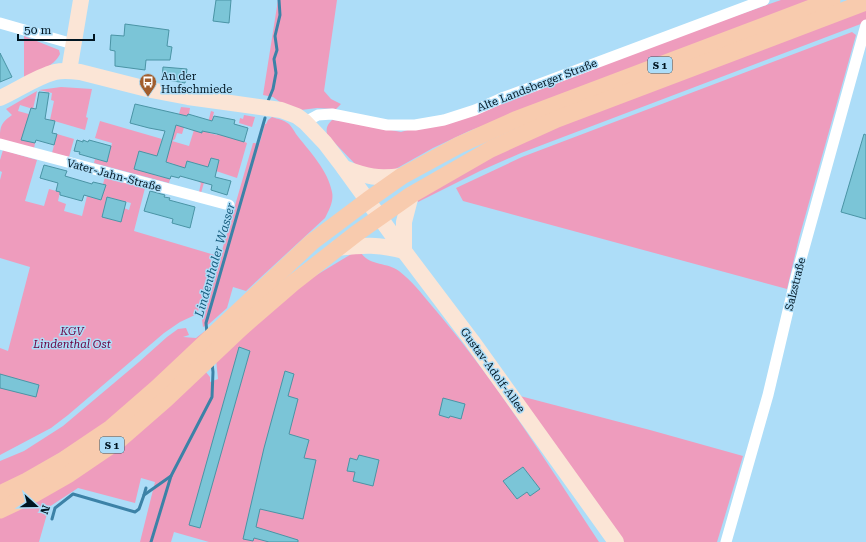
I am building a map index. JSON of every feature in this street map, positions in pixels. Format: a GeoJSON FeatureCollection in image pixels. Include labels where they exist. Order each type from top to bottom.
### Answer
{"type":"FeatureCollection","features":[{"type":"Feature","properties":{"kind":"main road","name":"S 1"},"geometry":{"type":"LineString","coordinates":[[0,510],[40,491],[108,448],[150,413],[312,242],[402,176],[459,145],[508,122],[832,0]]}},
{"type":"Feature","properties":{"kind":"main road","name":"S 1"},"geometry":{"type":"LineString","coordinates":[[0,494],[27,482],[62,461],[110,428],[157,388],[210,348],[240,329],[293,283],[379,216],[411,195],[491,149],[557,118],[866,2]]}},
{"type":"Feature","properties":{"kind":"street"},"geometry":{"type":"LineString","coordinates":[[69,71],[81,0]]}},
{"type":"Feature","properties":{"kind":"street","name":"Alte Landsberger Straße"},"geometry":{"type":"LineString","coordinates":[[305,122],[318,115],[332,114],[387,125],[415,125],[444,120],[475,110],[509,95],[764,0]]}},
{"type":"Feature","properties":{"kind":"street"},"geometry":{"type":"LineString","coordinates":[[0,23],[73,44]]}},
{"type":"Feature","properties":{"kind":"street","name":"Salzstraße"},"geometry":{"type":"LineString","coordinates":[[726,542],[768,395],[796,277],[866,25]]}},
{"type":"Feature","properties":{"kind":"street"},"geometry":{"type":"LineString","coordinates":[[0,98],[44,76],[55,72],[69,71],[80,72],[151,90],[188,97],[267,107],[289,112],[305,122],[325,143],[368,200]]}},
{"type":"Feature","properties":{"kind":"street","name":"Vater-Jahn-Straße"},"geometry":{"type":"LineString","coordinates":[[0,144],[229,205]]}},
{"type":"Feature","properties":{"kind":"street"},"geometry":{"type":"LineString","coordinates":[[344,168],[370,177],[387,178],[402,176]]}},
{"type":"Feature","properties":{"kind":"street"},"geometry":{"type":"LineString","coordinates":[[337,248],[371,244],[404,251],[404,222],[411,195]]}},
{"type":"Feature","properties":{"kind":"street","name":"Gustav-Adolf-Allee"},"geometry":{"type":"LineString","coordinates":[[368,200],[404,251],[472,341],[616,542]]}},
{"type":"Feature","properties":{"kind":"green space"},"geometry":{"type":"Polygon","coordinates":[[[278,0],[337,0],[324,91],[331,99],[341,104],[336,109],[317,108],[301,110],[280,102],[273,97],[263,95],[278,0]]]}},
{"type":"Feature","properties":{"kind":"green space"},"geometry":{"type":"Polygon","coordinates":[[[781,0],[819,0],[469,131],[433,148],[392,171],[359,168],[327,135],[327,127],[332,120],[345,121],[401,132],[781,0]]]}},
{"type":"Feature","properties":{"kind":"green space"},"geometry":{"type":"Polygon","coordinates":[[[866,9],[866,22],[521,153],[480,171],[418,202],[417,200],[421,195],[528,138],[866,9]]]}},
{"type":"Feature","properties":{"kind":"green space"},"geometry":{"type":"Polygon","coordinates":[[[852,32],[856,35],[799,238],[787,289],[463,201],[456,188],[522,157],[852,32]]]}},
{"type":"Feature","properties":{"kind":"green space"},"geometry":{"type":"Polygon","coordinates":[[[24,36],[59,50],[60,54],[49,66],[24,78],[24,36]]]}},
{"type":"Feature","properties":{"kind":"green space"},"geometry":{"type":"Polygon","coordinates":[[[61,87],[92,89],[86,117],[88,118],[85,130],[51,120],[22,139],[35,143],[34,149],[0,139],[2,125],[5,120],[12,115],[6,109],[37,91],[33,109],[20,105],[18,111],[50,120],[54,101],[51,100],[52,93],[39,90],[61,87]]]}},
{"type":"Feature","properties":{"kind":"green space"},"geometry":{"type":"Polygon","coordinates":[[[181,107],[190,108],[189,114],[182,134],[177,133],[175,139],[172,141],[189,146],[194,130],[202,133],[203,129],[206,130],[211,111],[214,112],[209,133],[217,135],[218,130],[247,143],[237,178],[216,171],[219,160],[211,158],[201,193],[199,192],[201,183],[199,182],[203,166],[187,161],[182,177],[174,164],[159,160],[155,175],[170,179],[169,183],[94,163],[95,159],[107,162],[112,143],[95,138],[100,121],[162,139],[159,149],[168,152],[181,107]]]}},
{"type":"Feature","properties":{"kind":"green space"},"geometry":{"type":"Polygon","coordinates":[[[244,115],[255,117],[252,127],[239,123],[240,118],[243,119],[244,115]]]}},
{"type":"Feature","properties":{"kind":"green space"},"geometry":{"type":"Polygon","coordinates":[[[272,117],[289,124],[322,168],[327,176],[332,192],[331,205],[325,218],[246,291],[233,287],[227,308],[209,324],[203,327],[202,320],[253,143],[259,145],[265,124],[272,117]]]}},
{"type":"Feature","properties":{"kind":"green space"},"geometry":{"type":"Polygon","coordinates":[[[57,134],[74,139],[69,157],[52,153],[57,134]]]}},
{"type":"Feature","properties":{"kind":"green space","name":"KGV Lindenthal Ost"},"geometry":{"type":"Polygon","coordinates":[[[3,150],[37,160],[25,201],[44,206],[49,189],[60,192],[58,201],[66,204],[64,211],[82,216],[87,196],[101,200],[105,185],[103,184],[105,177],[145,188],[134,231],[218,256],[204,303],[195,315],[180,322],[164,333],[51,428],[0,455],[0,348],[8,351],[30,267],[0,258],[0,180],[2,172],[0,171],[0,160],[3,150]],[[107,197],[102,217],[121,222],[124,208],[129,210],[131,203],[107,197]]]}},
{"type":"Feature","properties":{"kind":"green space"},"geometry":{"type":"Polygon","coordinates":[[[353,253],[361,253],[369,260],[394,268],[421,292],[499,392],[599,542],[209,542],[174,532],[171,542],[140,542],[155,482],[141,478],[135,503],[78,488],[49,507],[39,542],[0,542],[0,518],[205,371],[210,377],[210,382],[218,379],[216,359],[305,282],[353,253]]]}},
{"type":"Feature","properties":{"kind":"green space"},"geometry":{"type":"Polygon","coordinates":[[[186,328],[189,335],[183,337],[196,338],[205,331],[205,335],[100,429],[0,488],[0,461],[24,451],[63,426],[167,337],[178,329],[186,328]]]}},
{"type":"Feature","properties":{"kind":"green space"},"geometry":{"type":"Polygon","coordinates":[[[520,396],[743,456],[717,542],[623,542],[520,396]]]}},
{"type":"Feature","properties":{"kind":"building"},"geometry":{"type":"Polygon","coordinates":[[[216,0],[231,0],[229,23],[213,21],[216,0]]]}},
{"type":"Feature","properties":{"kind":"building"},"geometry":{"type":"Polygon","coordinates":[[[125,24],[169,30],[167,46],[172,47],[170,60],[146,60],[145,70],[115,66],[115,51],[110,50],[111,35],[124,36],[125,24]]]}},
{"type":"Feature","properties":{"kind":"building"},"geometry":{"type":"Polygon","coordinates":[[[0,53],[12,77],[0,82],[0,53]]]}},
{"type":"Feature","properties":{"kind":"building"},"geometry":{"type":"Polygon","coordinates":[[[163,67],[187,69],[185,83],[162,79],[163,67]]]}},
{"type":"Feature","properties":{"kind":"building"},"geometry":{"type":"Polygon","coordinates":[[[39,92],[49,93],[45,119],[55,121],[52,133],[57,134],[54,145],[36,140],[35,143],[21,140],[31,108],[36,109],[39,92]]]}},
{"type":"Feature","properties":{"kind":"building"},"geometry":{"type":"Polygon","coordinates":[[[135,104],[187,116],[188,114],[212,121],[214,116],[235,120],[234,124],[248,128],[244,142],[217,134],[202,131],[202,133],[176,125],[166,162],[185,168],[187,161],[208,167],[211,158],[219,160],[215,177],[231,181],[227,195],[211,190],[212,185],[180,176],[179,178],[171,176],[170,179],[134,169],[139,151],[157,156],[165,131],[130,123],[135,104]]]}},
{"type":"Feature","properties":{"kind":"building"},"geometry":{"type":"Polygon","coordinates":[[[864,134],[866,135],[866,219],[841,212],[864,134]]]}},
{"type":"Feature","properties":{"kind":"building"},"geometry":{"type":"Polygon","coordinates":[[[77,140],[88,142],[89,140],[111,146],[107,162],[79,154],[80,152],[74,151],[77,140]]]}},
{"type":"Feature","properties":{"kind":"building"},"geometry":{"type":"Polygon","coordinates":[[[44,165],[67,171],[65,176],[92,184],[93,182],[106,185],[101,200],[84,195],[82,201],[60,195],[60,192],[56,191],[58,183],[40,178],[44,165]]]}},
{"type":"Feature","properties":{"kind":"building"},"geometry":{"type":"Polygon","coordinates":[[[150,191],[165,195],[164,197],[170,198],[169,200],[195,207],[190,228],[172,223],[173,219],[144,211],[150,191]]]}},
{"type":"Feature","properties":{"kind":"building"},"geometry":{"type":"Polygon","coordinates":[[[107,197],[126,202],[121,222],[102,217],[107,197]]]}},
{"type":"Feature","properties":{"kind":"building"},"geometry":{"type":"Polygon","coordinates":[[[239,347],[250,351],[200,528],[189,525],[239,347]]]}},
{"type":"Feature","properties":{"kind":"building"},"geometry":{"type":"Polygon","coordinates":[[[285,371],[294,374],[288,396],[298,399],[289,434],[309,440],[304,458],[316,460],[303,519],[260,509],[256,527],[298,540],[298,542],[269,542],[254,538],[253,541],[243,539],[264,448],[285,371]]]}},
{"type":"Feature","properties":{"kind":"building"},"geometry":{"type":"Polygon","coordinates":[[[0,374],[39,385],[36,397],[0,388],[0,374]]]}},
{"type":"Feature","properties":{"kind":"building"},"geometry":{"type":"Polygon","coordinates":[[[443,398],[465,404],[461,419],[439,415],[443,398]]]}},
{"type":"Feature","properties":{"kind":"building"},"geometry":{"type":"Polygon","coordinates":[[[359,455],[379,460],[373,486],[353,481],[355,472],[347,471],[350,458],[357,460],[359,455]]]}},
{"type":"Feature","properties":{"kind":"building"},"geometry":{"type":"Polygon","coordinates":[[[523,467],[540,489],[530,496],[527,492],[517,499],[503,481],[523,467]]]}},
{"type":"Feature","properties":{"kind":"waterway","name":"Lindenthaler Wasser"},"geometry":{"type":"LineString","coordinates":[[268,101],[273,89],[276,73],[274,59],[277,50],[275,36],[280,15],[279,0]]}},
{"type":"Feature","properties":{"kind":"waterway","name":"Lindenthaler Wasser"},"geometry":{"type":"LineString","coordinates":[[207,333],[206,323],[265,118]]}},
{"type":"Feature","properties":{"kind":"waterway","name":"Lindenthaler Wasser"},"geometry":{"type":"LineString","coordinates":[[151,542],[171,476],[212,397],[212,363]]}},
{"type":"Feature","properties":{"kind":"waterway"},"geometry":{"type":"LineString","coordinates":[[52,519],[55,508],[73,494],[135,512],[139,509],[144,495],[171,476]]}},
{"type":"Feature","properties":{"kind":"waterway"},"geometry":{"type":"LineString","coordinates":[[144,495],[146,488]]}},
{"type":"Feature","properties":{"kind":"place","name":"An der Hufschmiede"},"geometry":{"type":"Point","coordinates":[148,97]}}]}
